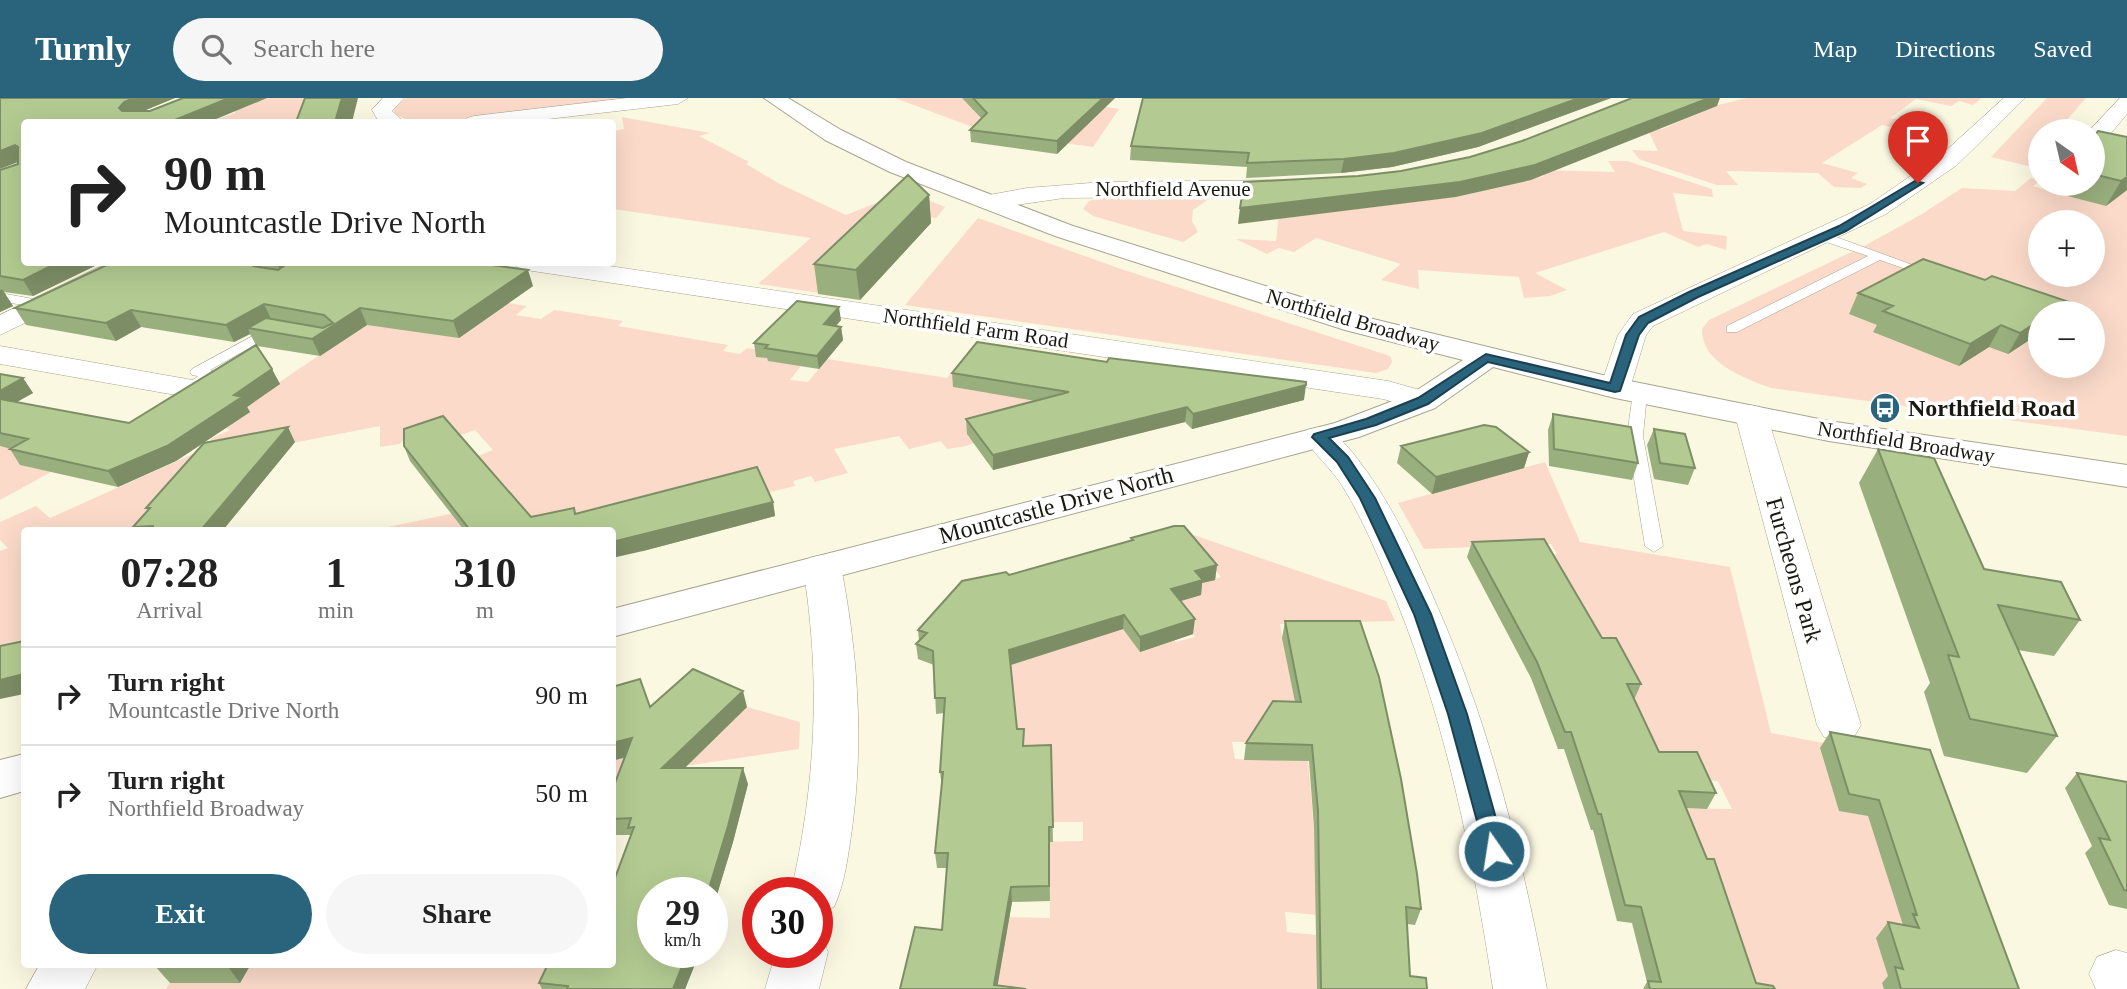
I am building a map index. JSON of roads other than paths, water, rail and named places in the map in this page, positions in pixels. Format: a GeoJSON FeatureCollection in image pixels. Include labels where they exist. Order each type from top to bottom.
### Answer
{"type":"FeatureCollection","features":[{"type":"Feature","properties":{"kind":"street"},"geometry":{"type":"LineString","coordinates":[[387,119],[382,110],[394,98]]}},
{"type":"Feature","properties":{"kind":"street"},"geometry":{"type":"LineString","coordinates":[[500,119],[678,98]]}},
{"type":"Feature","properties":{"kind":"street","name":"Northfield Broadway"},"geometry":{"type":"LineString","coordinates":[[774,98],[861,150],[989,202],[1064,230],[1355,324],[1628,391],[1904,444],[2127,476]]}},
{"type":"Feature","properties":{"kind":"street"},"geometry":{"type":"LineString","coordinates":[[1628,391],[1632,335],[1643,320],[1860,219],[1918,183],[1957,153],[2015,98]]}},
{"type":"Feature","properties":{"kind":"street"},"geometry":{"type":"LineString","coordinates":[[2105,127],[2127,102]]}},
{"type":"Feature","properties":{"kind":"street","name":"Northfield Avenue"},"geometry":{"type":"LineString","coordinates":[[989,202],[1068,189],[1206,191],[1318,185]]}},
{"type":"Feature","properties":{"kind":"street"},"geometry":{"type":"LineString","coordinates":[[0,327],[124,266]]}},
{"type":"Feature","properties":{"kind":"street","name":"Northfield Farm Road"},"geometry":{"type":"LineString","coordinates":[[553,266],[1388,390],[1423,401]]}},
{"type":"Feature","properties":{"kind":"street"},"geometry":{"type":"LineString","coordinates":[[0,355],[187,388]]}},
{"type":"Feature","properties":{"kind":"street","name":"Mountcastle Drive North"},"geometry":{"type":"LineString","coordinates":[[616,622],[1371,422],[1423,401],[1486,358]]}},
{"type":"Feature","properties":{"kind":"street","name":"Furcheons Park"},"geometry":{"type":"LineString","coordinates":[[1751,415],[1839,725]]}},
{"type":"Feature","properties":{"kind":"street"},"geometry":{"type":"LineString","coordinates":[[1319,437],[1343,460],[1367,498],[1397,557],[1442,667],[1484,807],[1520,989]]}},
{"type":"Feature","properties":{"kind":"street"},"geometry":{"type":"LineString","coordinates":[[820,877],[831,809],[838,723],[836,649],[822,566]]}},
{"type":"Feature","properties":{"kind":"street"},"geometry":{"type":"LineString","coordinates":[[0,779],[21,774]]}},
{"type":"Feature","properties":{"kind":"street"},"geometry":{"type":"LineString","coordinates":[[53,989],[69,968]]}},
{"type":"Feature","properties":{"kind":"street"},"geometry":{"type":"LineString","coordinates":[[792,989],[798,968]]}},
{"type":"Feature","properties":{"kind":"lane"},"geometry":{"type":"LineString","coordinates":[[1824,237],[1944,279]]}},
{"type":"Feature","properties":{"kind":"lane"},"geometry":{"type":"LineString","coordinates":[[1732,329],[1879,256]]}},
{"type":"Feature","properties":{"kind":"lane"},"geometry":{"type":"LineString","coordinates":[[0,297],[45,305]]}},
{"type":"Feature","properties":{"kind":"lane"},"geometry":{"type":"LineString","coordinates":[[187,388],[211,375],[197,372],[272,328],[284,331]]}},
{"type":"Feature","properties":{"kind":"lane"},"geometry":{"type":"LineString","coordinates":[[1628,391],[1654,546]]}},
{"type":"Feature","properties":{"kind":"place","name":"Northfield Road"},"geometry":{"type":"Point","coordinates":[1885,408]}}]}
